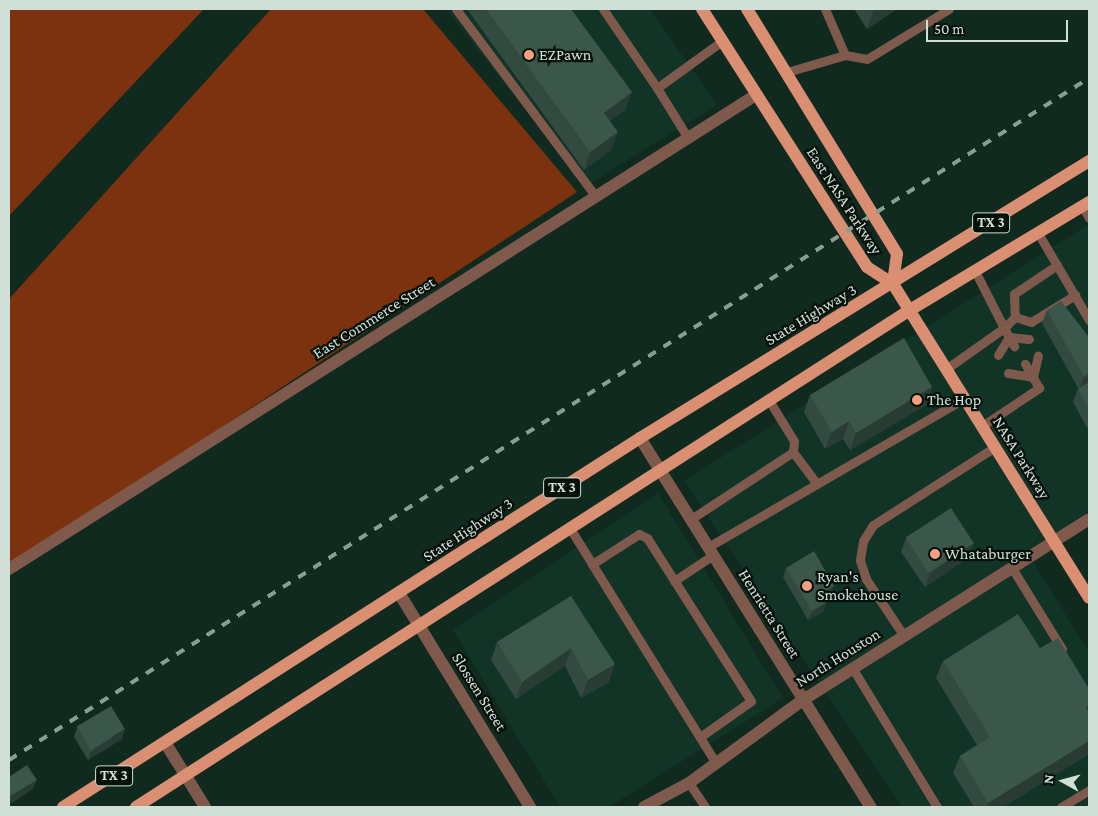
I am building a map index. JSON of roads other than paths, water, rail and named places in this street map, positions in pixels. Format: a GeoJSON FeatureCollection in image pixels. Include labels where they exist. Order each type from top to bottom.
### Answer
{"type":"FeatureCollection","features":[{"type":"Feature","properties":{"kind":"main road","name":"East NASA Parkway"},"geometry":{"type":"LineString","coordinates":[[702,9],[867,267],[893,284],[897,254],[788,72],[747,9]]}},
{"type":"Feature","properties":{"kind":"main road","name":"TX 3"},"geometry":{"type":"LineString","coordinates":[[893,284],[1089,161]]}},
{"type":"Feature","properties":{"kind":"main road","name":"TX 3"},"geometry":{"type":"LineString","coordinates":[[136,807],[418,624],[662,473],[910,310],[1086,204]]}},
{"type":"Feature","properties":{"kind":"main road","name":"NASA Parkway"},"geometry":{"type":"LineString","coordinates":[[893,284],[1089,598]]}},
{"type":"Feature","properties":{"kind":"main road","name":"State Highway 3"},"geometry":{"type":"LineString","coordinates":[[62,807],[166,744],[640,438],[893,284]]}},
{"type":"Feature","properties":{"kind":"street","name":"East Commerce Street"},"geometry":{"type":"LineString","coordinates":[[9,569],[756,95]]}},
{"type":"Feature","properties":{"kind":"street","name":"Henrietta Street"},"geometry":{"type":"LineString","coordinates":[[640,438],[872,807]]}},
{"type":"Feature","properties":{"kind":"street","name":"North Houston"},"geometry":{"type":"LineString","coordinates":[[644,807],[689,782],[803,700],[1089,519]]}},
{"type":"Feature","properties":{"kind":"street","name":"Slossen Street"},"geometry":{"type":"LineString","coordinates":[[399,593],[530,807]]}},
{"type":"Feature","properties":{"kind":"street"},"geometry":{"type":"LineString","coordinates":[[166,744],[204,807]]}},
{"type":"Feature","properties":{"kind":"lane"},"geometry":{"type":"LineString","coordinates":[[456,9],[596,197]]}},
{"type":"Feature","properties":{"kind":"lane"},"geometry":{"type":"LineString","coordinates":[[603,9],[657,88],[688,138]]}},
{"type":"Feature","properties":{"kind":"lane"},"geometry":{"type":"LineString","coordinates":[[825,9],[845,56]]}},
{"type":"Feature","properties":{"kind":"lane"},"geometry":{"type":"LineString","coordinates":[[788,72],[845,56],[867,59],[949,9]]}},
{"type":"Feature","properties":{"kind":"lane"},"geometry":{"type":"LineString","coordinates":[[657,88],[722,41]]}},
{"type":"Feature","properties":{"kind":"lane"},"geometry":{"type":"LineString","coordinates":[[1086,204],[1089,218]]}},
{"type":"Feature","properties":{"kind":"lane"},"geometry":{"type":"LineString","coordinates":[[1038,233],[1089,320]]}},
{"type":"Feature","properties":{"kind":"lane"},"geometry":{"type":"LineString","coordinates":[[998,355],[1006,333],[1015,317],[1014,294],[1057,265]]}},
{"type":"Feature","properties":{"kind":"lane"},"geometry":{"type":"LineString","coordinates":[[975,271],[1014,346]]}},
{"type":"Feature","properties":{"kind":"lane"},"geometry":{"type":"LineString","coordinates":[[1015,317],[1031,322],[1075,295]]}},
{"type":"Feature","properties":{"kind":"lane"},"geometry":{"type":"LineString","coordinates":[[946,368],[1006,333],[1029,339]]}},
{"type":"Feature","properties":{"kind":"lane"},"geometry":{"type":"LineString","coordinates":[[1032,378],[1038,356]]}},
{"type":"Feature","properties":{"kind":"lane"},"geometry":{"type":"LineString","coordinates":[[982,426],[1039,388],[1025,364]]}},
{"type":"Feature","properties":{"kind":"lane"},"geometry":{"type":"LineString","coordinates":[[1008,373],[1032,378]]}},
{"type":"Feature","properties":{"kind":"lane"},"geometry":{"type":"LineString","coordinates":[[674,581],[710,551],[817,484],[964,398]]}},
{"type":"Feature","properties":{"kind":"lane"},"geometry":{"type":"LineString","coordinates":[[770,402],[794,441],[793,452],[817,484]]}},
{"type":"Feature","properties":{"kind":"lane"},"geometry":{"type":"LineString","coordinates":[[904,636],[866,579],[860,560],[863,541],[873,524],[995,446]]}},
{"type":"Feature","properties":{"kind":"lane"},"geometry":{"type":"LineString","coordinates":[[691,520],[793,452]]}},
{"type":"Feature","properties":{"kind":"lane"},"geometry":{"type":"LineString","coordinates":[[571,530],[716,763]]}},
{"type":"Feature","properties":{"kind":"lane"},"geometry":{"type":"LineString","coordinates":[[592,564],[643,535],[750,701],[700,737]]}},
{"type":"Feature","properties":{"kind":"lane"},"geometry":{"type":"LineString","coordinates":[[1012,568],[1069,660]]}},
{"type":"Feature","properties":{"kind":"lane"},"geometry":{"type":"LineString","coordinates":[[853,669],[937,807]]}},
{"type":"Feature","properties":{"kind":"lane"},"geometry":{"type":"LineString","coordinates":[[689,782],[705,807]]}},
{"type":"Feature","properties":{"kind":"lane"},"geometry":{"type":"LineString","coordinates":[[1062,807],[1089,790]]}},
{"type":"Feature","properties":{"kind":"railway"},"geometry":{"type":"LineString","coordinates":[[9,760],[1089,78]]}},
{"type":"Feature","properties":{"kind":"place","name":"EZPawn"},"geometry":{"type":"Point","coordinates":[529,55]}},
{"type":"Feature","properties":{"kind":"place","name":"The Hop"},"geometry":{"type":"Point","coordinates":[917,400]}},
{"type":"Feature","properties":{"kind":"place","name":"Whataburger"},"geometry":{"type":"Point","coordinates":[935,554]}},
{"type":"Feature","properties":{"kind":"place","name":"Ryan's Smokehouse"},"geometry":{"type":"Point","coordinates":[807,586]}}]}
